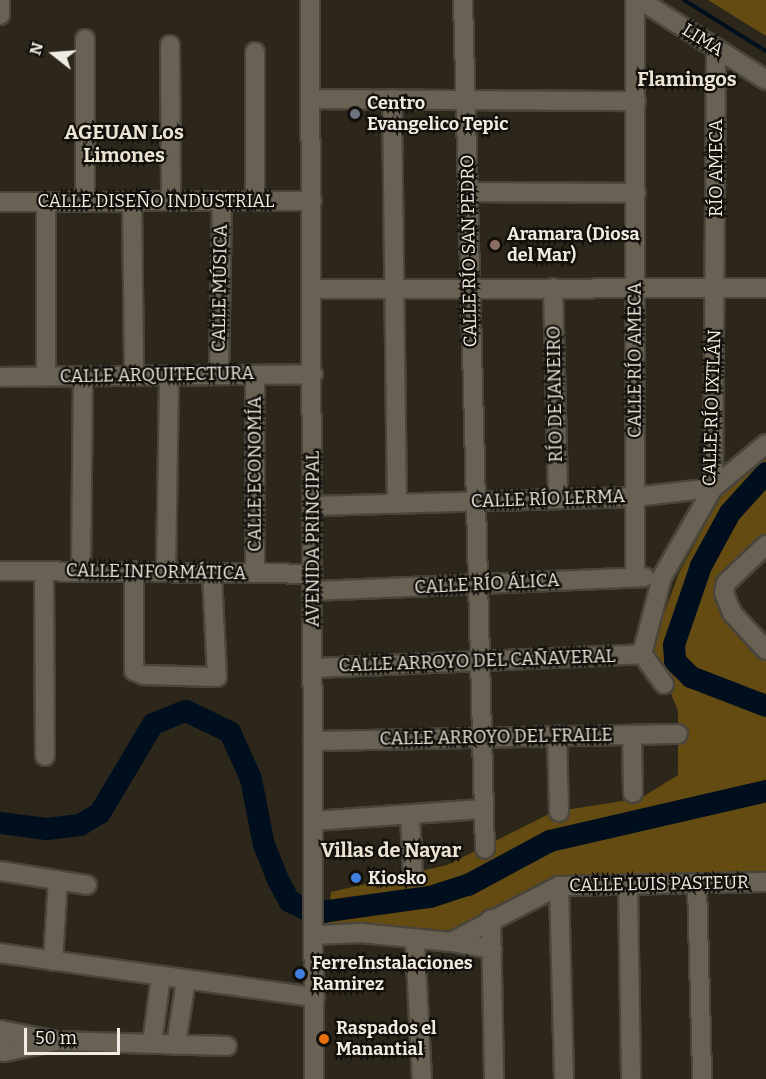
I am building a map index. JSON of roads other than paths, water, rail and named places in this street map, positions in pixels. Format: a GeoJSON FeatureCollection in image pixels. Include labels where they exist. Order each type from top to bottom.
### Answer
{"type":"FeatureCollection","features":[{"type":"Feature","properties":{"kind":"street"},"geometry":{"type":"LineString","coordinates":[[0,0],[0,15]]}},
{"type":"Feature","properties":{"kind":"street","name":"AVENIDA PRINCIPAL"},"geometry":{"type":"LineString","coordinates":[[310,0],[314,1079]]}},
{"type":"Feature","properties":{"kind":"street","name":"CALLE RÍO SAN PEDRO"},"geometry":{"type":"LineString","coordinates":[[463,0],[479,737],[485,849]]}},
{"type":"Feature","properties":{"kind":"street","name":"LIMA"},"geometry":{"type":"LineString","coordinates":[[638,0],[766,80]]}},
{"type":"Feature","properties":{"kind":"street","name":"CALLE RÍO AMECA"},"geometry":{"type":"LineString","coordinates":[[635,577],[638,0]]}},
{"type":"Feature","properties":{"kind":"street"},"geometry":{"type":"LineString","coordinates":[[85,39],[85,201]]}},
{"type":"Feature","properties":{"kind":"street"},"geometry":{"type":"LineString","coordinates":[[170,45],[171,201]]}},
{"type":"Feature","properties":{"kind":"street","name":"RÍO AMECA"},"geometry":{"type":"LineString","coordinates":[[716,48],[716,288]]}},
{"type":"Feature","properties":{"kind":"street"},"geometry":{"type":"LineString","coordinates":[[255,52],[255,201]]}},
{"type":"Feature","properties":{"kind":"street"},"geometry":{"type":"LineString","coordinates":[[311,99],[636,101]]}},
{"type":"Feature","properties":{"kind":"street"},"geometry":{"type":"LineString","coordinates":[[392,99],[398,504]]}},
{"type":"Feature","properties":{"kind":"street"},"geometry":{"type":"LineString","coordinates":[[468,192],[636,193]]}},
{"type":"Feature","properties":{"kind":"street","name":"CALLE MÚSICA"},"geometry":{"type":"LineString","coordinates":[[219,375],[222,201]]}},
{"type":"Feature","properties":{"kind":"street","name":"CALLE DISEÑO INDUSTRIAL"},"geometry":{"type":"LineString","coordinates":[[0,202],[312,201]]}},
{"type":"Feature","properties":{"kind":"street"},"geometry":{"type":"LineString","coordinates":[[46,202],[46,376]]}},
{"type":"Feature","properties":{"kind":"street"},"geometry":{"type":"LineString","coordinates":[[132,202],[134,376]]}},
{"type":"Feature","properties":{"kind":"street","name":"RÍO DE JANEIRO"},"geometry":{"type":"LineString","coordinates":[[553,288],[558,499]]}},
{"type":"Feature","properties":{"kind":"street","name":"CALLE RÍO IXTLÁN"},"geometry":{"type":"LineString","coordinates":[[642,654],[662,577],[713,488],[716,288]]}},
{"type":"Feature","properties":{"kind":"street"},"geometry":{"type":"LineString","coordinates":[[312,289],[766,288]]}},
{"type":"Feature","properties":{"kind":"street","name":"CALLE ARQUITECTURA"},"geometry":{"type":"LineString","coordinates":[[0,377],[313,374]]}},
{"type":"Feature","properties":{"kind":"street"},"geometry":{"type":"LineString","coordinates":[[166,572],[169,375]]}},
{"type":"Feature","properties":{"kind":"street","name":"CALLE ECONOMÍA"},"geometry":{"type":"LineString","coordinates":[[255,375],[255,573]]}},
{"type":"Feature","properties":{"kind":"street"},"geometry":{"type":"LineString","coordinates":[[81,569],[83,376]]}},
{"type":"Feature","properties":{"kind":"street"},"geometry":{"type":"LineString","coordinates":[[713,488],[766,444]]}},
{"type":"Feature","properties":{"kind":"street","name":"CALLE RÍO LERMA"},"geometry":{"type":"LineString","coordinates":[[313,506],[635,497],[713,488]]}},
{"type":"Feature","properties":{"kind":"street"},"geometry":{"type":"LineString","coordinates":[[766,545],[726,583],[724,593],[732,613],[766,650]]}},
{"type":"Feature","properties":{"kind":"street","name":"CALLE INFORMÁTICA"},"geometry":{"type":"LineString","coordinates":[[0,571],[81,569],[212,574],[255,573],[313,583]]}},
{"type":"Feature","properties":{"kind":"street"},"geometry":{"type":"LineString","coordinates":[[44,571],[45,756]]}},
{"type":"Feature","properties":{"kind":"street"},"geometry":{"type":"LineString","coordinates":[[134,571],[134,671],[217,677],[212,574]]}},
{"type":"Feature","properties":{"kind":"street","name":"CALLE RÍO ÁLICA"},"geometry":{"type":"LineString","coordinates":[[313,583],[476,585],[662,577]]}},
{"type":"Feature","properties":{"kind":"street"},"geometry":{"type":"LineString","coordinates":[[642,654],[664,684]]}},
{"type":"Feature","properties":{"kind":"street","name":"CALLE ARROYO DEL CAÑAVERAL"},"geometry":{"type":"LineString","coordinates":[[313,668],[642,654]]}},
{"type":"Feature","properties":{"kind":"street","name":"CALLE ARROYO DEL FRAILE"},"geometry":{"type":"LineString","coordinates":[[313,741],[678,734]]}},
{"type":"Feature","properties":{"kind":"street"},"geometry":{"type":"LineString","coordinates":[[557,735],[559,813]]}},
{"type":"Feature","properties":{"kind":"street"},"geometry":{"type":"LineString","coordinates":[[632,735],[633,793]]}},
{"type":"Feature","properties":{"kind":"street"},"geometry":{"type":"LineString","coordinates":[[314,821],[483,809]]}},
{"type":"Feature","properties":{"kind":"street"},"geometry":{"type":"LineString","coordinates":[[410,814],[413,876]]}},
{"type":"Feature","properties":{"kind":"street"},"geometry":{"type":"LineString","coordinates":[[0,871],[87,885]]}},
{"type":"Feature","properties":{"kind":"street"},"geometry":{"type":"LineString","coordinates":[[53,961],[58,880]]}},
{"type":"Feature","properties":{"kind":"street","name":"CALLE LUIS PASTEUR"},"geometry":{"type":"LineString","coordinates":[[314,931],[361,933],[415,942],[451,942],[491,919],[559,886],[766,882]]}},
{"type":"Feature","properties":{"kind":"street"},"geometry":{"type":"LineString","coordinates":[[697,883],[702,1079]]}},
{"type":"Feature","properties":{"kind":"street"},"geometry":{"type":"LineString","coordinates":[[628,884],[632,1079]]}},
{"type":"Feature","properties":{"kind":"street"},"geometry":{"type":"LineString","coordinates":[[559,886],[564,1079]]}},
{"type":"Feature","properties":{"kind":"street"},"geometry":{"type":"LineString","coordinates":[[491,919],[494,1079]]}},
{"type":"Feature","properties":{"kind":"street"},"geometry":{"type":"LineString","coordinates":[[415,942],[422,1079]]}},
{"type":"Feature","properties":{"kind":"street"},"geometry":{"type":"LineString","coordinates":[[451,942],[492,949]]}},
{"type":"Feature","properties":{"kind":"street"},"geometry":{"type":"LineString","coordinates":[[0,953],[315,997]]}},
{"type":"Feature","properties":{"kind":"street"},"geometry":{"type":"LineString","coordinates":[[152,1044],[161,976]]}},
{"type":"Feature","properties":{"kind":"street"},"geometry":{"type":"LineString","coordinates":[[176,1045],[186,980]]}},
{"type":"Feature","properties":{"kind":"street"},"geometry":{"type":"LineString","coordinates":[[57,1041],[227,1046]]}},
{"type":"Feature","properties":{"kind":"waterway"},"geometry":{"type":"LineString","coordinates":[[684,0],[766,51]]}},
{"type":"Feature","properties":{"kind":"waterway"},"geometry":{"type":"LineString","coordinates":[[766,473],[730,513],[701,566],[674,645],[675,661],[691,677],[766,706]]}},
{"type":"Feature","properties":{"kind":"waterway"},"geometry":{"type":"LineString","coordinates":[[0,823],[47,829],[80,825],[100,813],[153,724],[186,711],[230,732],[251,779],[264,845],[277,878],[289,901],[314,913],[430,897],[468,885],[550,841],[766,791]]}},
{"type":"Feature","properties":{"kind":"place","name":"Centro Evangelico Tepic"},"geometry":{"type":"Point","coordinates":[355,114]}},
{"type":"Feature","properties":{"kind":"place","name":"Aramara (Diosa del Mar)"},"geometry":{"type":"Point","coordinates":[495,245]}},
{"type":"Feature","properties":{"kind":"place","name":"Kiosko"},"geometry":{"type":"Point","coordinates":[356,878]}},
{"type":"Feature","properties":{"kind":"place","name":"FerreInstalaciones Ramirez"},"geometry":{"type":"Point","coordinates":[300,974]}},
{"type":"Feature","properties":{"kind":"place","name":"Raspados el Manantial"},"geometry":{"type":"Point","coordinates":[324,1039]}},
{"type":"Feature","properties":{"kind":"district","name":"Flamingos"},"geometry":{"type":"Point","coordinates":[687,79]}},
{"type":"Feature","properties":{"kind":"district","name":"AGEUAN Los Limones"},"geometry":{"type":"Point","coordinates":[124,144]}},
{"type":"Feature","properties":{"kind":"district","name":"Villas de Nayar"},"geometry":{"type":"Point","coordinates":[391,850]}}]}
